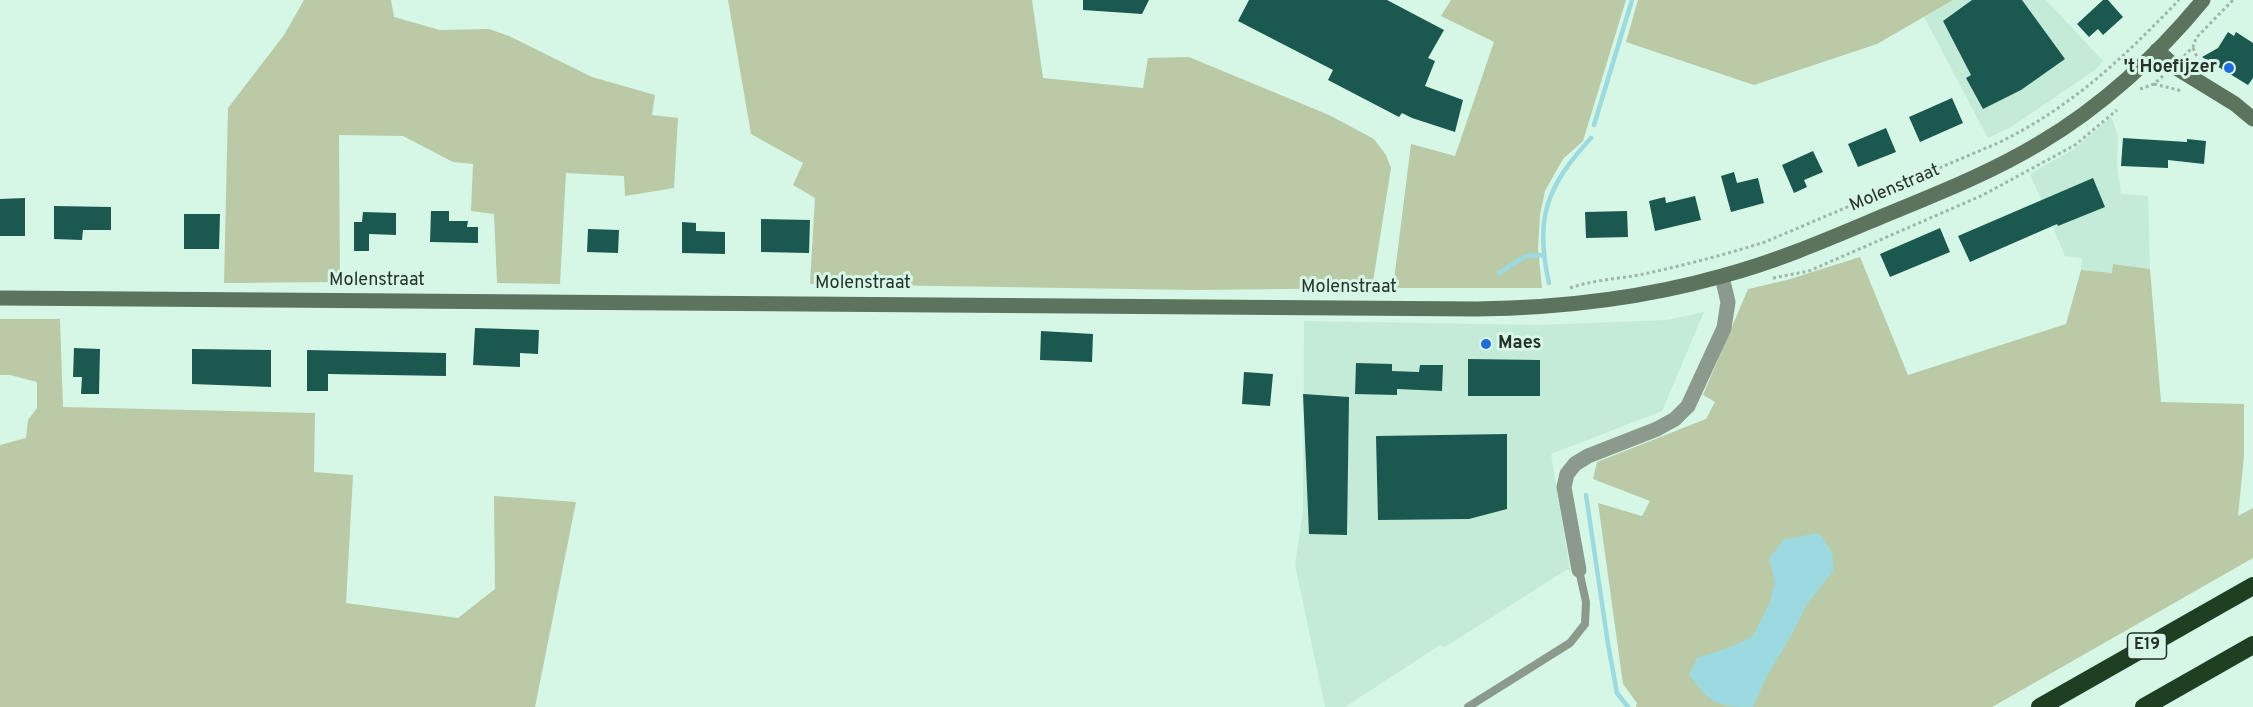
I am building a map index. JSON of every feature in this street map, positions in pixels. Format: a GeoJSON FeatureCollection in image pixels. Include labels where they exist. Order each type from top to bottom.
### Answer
{"type":"FeatureCollection","features":[{"type":"Feature","properties":{"kind":"highway","name":"E19"},"geometry":{"type":"LineString","coordinates":[[2040,707],[2253,586]]}},
{"type":"Feature","properties":{"kind":"highway"},"geometry":{"type":"LineString","coordinates":[[2144,707],[2253,645]]}},
{"type":"Feature","properties":{"kind":"main road","name":"Molenstraat"},"geometry":{"type":"LineString","coordinates":[[0,298],[1497,308],[1600,302],[1722,277],[1802,250],[1907,206],[2021,154],[2074,120],[2157,50],[2203,0]]}},
{"type":"Feature","properties":{"kind":"main road"},"geometry":{"type":"LineString","coordinates":[[2157,50],[2178,69],[2235,104],[2253,119]]}},
{"type":"Feature","properties":{"kind":"street"},"geometry":{"type":"LineString","coordinates":[[1579,570],[1564,487],[1567,474],[1575,464],[1588,456],[1657,429],[1675,419],[1688,406],[1724,328],[1728,302],[1722,277]]}},
{"type":"Feature","properties":{"kind":"lane"},"geometry":{"type":"LineString","coordinates":[[1468,707],[1570,644],[1584,624],[1586,602],[1579,570]]}},
{"type":"Feature","properties":{"kind":"path"},"geometry":{"type":"LineString","coordinates":[[1562,290],[1640,274],[1765,242],[1998,143],[2021,132],[2078,95],[2133,48],[2179,0]]}},
{"type":"Feature","properties":{"kind":"shaded area"},"geometry":{"type":"Polygon","coordinates":[[[304,0],[391,0],[394,17],[440,30],[489,29],[509,36],[592,77],[655,95],[652,115],[678,118],[674,188],[625,196],[624,176],[566,173],[560,284],[497,283],[494,214],[471,211],[473,164],[453,162],[403,136],[339,135],[340,282],[224,283],[228,108],[284,35],[304,0]]]}},
{"type":"Feature","properties":{"kind":"shaded area"},"geometry":{"type":"Polygon","coordinates":[[[728,0],[1032,0],[1043,78],[1143,88],[1148,58],[1189,57],[1329,115],[1374,139],[1386,155],[1391,168],[1372,288],[1196,290],[810,284],[815,198],[793,185],[803,163],[751,134],[728,0]]]}},
{"type":"Feature","properties":{"kind":"shaded area"},"geometry":{"type":"Polygon","coordinates":[[[1451,0],[1626,0],[1583,141],[1563,159],[1545,191],[1540,215],[1538,248],[1542,288],[1393,288],[1411,144],[1455,156],[1494,42],[1441,16],[1451,0]]]}},
{"type":"Feature","properties":{"kind":"shaded area"},"geometry":{"type":"Polygon","coordinates":[[[1638,0],[1953,0],[1877,44],[1754,85],[1626,42],[1638,0]]]}},
{"type":"Feature","properties":{"kind":"shaded area"},"geometry":{"type":"Polygon","coordinates":[[[1953,0],[2046,0],[2103,61],[2095,70],[2011,127],[1988,138],[1924,17],[1953,0]]]}},
{"type":"Feature","properties":{"kind":"shaded area"},"geometry":{"type":"Polygon","coordinates":[[[2111,117],[2118,135],[2117,165],[2121,194],[2148,196],[2150,269],[2113,264],[2113,273],[2081,270],[2082,258],[2065,256],[2030,174],[2074,149],[2111,117]]]}},
{"type":"Feature","properties":{"kind":"shaded area"},"geometry":{"type":"Polygon","coordinates":[[[1860,257],[1908,375],[2066,324],[2081,270],[2112,273],[2113,264],[2150,269],[2161,402],[2244,404],[2244,456],[2238,516],[2253,508],[2253,558],[1992,707],[1636,707],[1637,703],[1623,684],[1598,503],[1642,516],[1650,501],[1593,479],[1597,462],[1706,419],[1715,402],[1703,395],[1748,289],[1787,280],[1860,257]]]}},
{"type":"Feature","properties":{"kind":"shaded area"},"geometry":{"type":"Polygon","coordinates":[[[1704,312],[1662,411],[1551,454],[1570,570],[1566,570],[1445,647],[1440,645],[1345,707],[1325,707],[1295,565],[1303,511],[1304,321],[1539,325],[1667,320],[1704,312]]]}},
{"type":"Feature","properties":{"kind":"shaded area"},"geometry":{"type":"Polygon","coordinates":[[[0,319],[60,319],[63,407],[315,413],[314,472],[353,475],[346,603],[458,618],[495,589],[494,496],[576,502],[535,707],[0,707],[0,445],[26,438],[28,420],[37,408],[37,382],[10,375],[0,375],[0,319]]]}},
{"type":"Feature","properties":{"kind":"water"},"geometry":{"type":"Polygon","coordinates":[[[1819,533],[1832,552],[1834,570],[1807,604],[1767,676],[1753,707],[1722,705],[1715,702],[1689,675],[1697,658],[1733,646],[1753,636],[1770,602],[1775,582],[1769,559],[1784,539],[1819,533]]]}},
{"type":"Feature","properties":{"kind":"building"},"geometry":{"type":"Polygon","coordinates":[[[1083,0],[1149,0],[1142,14],[1083,10],[1083,0]]]}},
{"type":"Feature","properties":{"kind":"building"},"geometry":{"type":"Polygon","coordinates":[[[1249,0],[1387,0],[1444,30],[1428,58],[1435,61],[1425,86],[1463,100],[1455,132],[1402,113],[1399,117],[1328,80],[1333,70],[1238,21],[1249,0]]]}},
{"type":"Feature","properties":{"kind":"building"},"geometry":{"type":"Polygon","coordinates":[[[1972,0],[2022,0],[2065,59],[2021,90],[1983,109],[1966,78],[1971,75],[1943,21],[1972,0]]]}},
{"type":"Feature","properties":{"kind":"building"},"geometry":{"type":"Polygon","coordinates":[[[2103,0],[2108,0],[2123,17],[2103,35],[2098,29],[2089,37],[2077,24],[2103,0]]]}},
{"type":"Feature","properties":{"kind":"building"},"geometry":{"type":"Polygon","coordinates":[[[2228,32],[2234,36],[2236,32],[2253,43],[2253,78],[2248,85],[2202,57],[2218,48],[2228,32]]]}},
{"type":"Feature","properties":{"kind":"building"},"geometry":{"type":"Polygon","coordinates":[[[1952,98],[1963,123],[1920,142],[1909,117],[1952,98]]]}},
{"type":"Feature","properties":{"kind":"building"},"geometry":{"type":"Polygon","coordinates":[[[1886,128],[1896,152],[1858,167],[1848,144],[1886,128]]]}},
{"type":"Feature","properties":{"kind":"building"},"geometry":{"type":"Polygon","coordinates":[[[2123,138],[2206,141],[2204,164],[2168,160],[2168,168],[2121,166],[2123,138]]]}},
{"type":"Feature","properties":{"kind":"building"},"geometry":{"type":"Polygon","coordinates":[[[1813,151],[1823,172],[1804,180],[1807,187],[1794,193],[1782,165],[1813,151]]]}},
{"type":"Feature","properties":{"kind":"building"},"geometry":{"type":"Polygon","coordinates":[[[1734,172],[1737,183],[1758,178],[1764,203],[1731,212],[1721,176],[1734,172]]]}},
{"type":"Feature","properties":{"kind":"building"},"geometry":{"type":"Polygon","coordinates":[[[2093,178],[2105,207],[2058,226],[2057,224],[1970,262],[1958,236],[2093,178]]]}},
{"type":"Feature","properties":{"kind":"building"},"geometry":{"type":"Polygon","coordinates":[[[1695,196],[1701,220],[1655,231],[1649,201],[1665,197],[1666,203],[1695,196]]]}},
{"type":"Feature","properties":{"kind":"building"},"geometry":{"type":"Polygon","coordinates":[[[25,198],[25,236],[0,236],[0,199],[25,198]]]}},
{"type":"Feature","properties":{"kind":"building"},"geometry":{"type":"Polygon","coordinates":[[[54,206],[111,207],[111,230],[83,230],[82,240],[54,239],[54,206]]]}},
{"type":"Feature","properties":{"kind":"building"},"geometry":{"type":"Polygon","coordinates":[[[431,211],[449,211],[449,221],[468,221],[467,227],[478,227],[478,243],[430,242],[431,211]]]}},
{"type":"Feature","properties":{"kind":"building"},"geometry":{"type":"Polygon","coordinates":[[[1627,211],[1628,237],[1586,238],[1585,212],[1627,211]]]}},
{"type":"Feature","properties":{"kind":"building"},"geometry":{"type":"Polygon","coordinates":[[[363,212],[396,213],[396,235],[369,234],[369,251],[354,251],[354,222],[362,222],[363,212]]]}},
{"type":"Feature","properties":{"kind":"building"},"geometry":{"type":"Polygon","coordinates":[[[184,214],[220,214],[219,249],[184,249],[184,214]]]}},
{"type":"Feature","properties":{"kind":"building"},"geometry":{"type":"Polygon","coordinates":[[[761,219],[810,220],[809,253],[761,252],[761,219]]]}},
{"type":"Feature","properties":{"kind":"building"},"geometry":{"type":"Polygon","coordinates":[[[682,222],[696,223],[696,231],[725,232],[725,254],[682,253],[682,222]]]}},
{"type":"Feature","properties":{"kind":"building"},"geometry":{"type":"Polygon","coordinates":[[[1940,228],[1950,252],[1890,277],[1880,254],[1940,228]]]}},
{"type":"Feature","properties":{"kind":"building"},"geometry":{"type":"Polygon","coordinates":[[[588,229],[619,230],[618,253],[587,252],[588,229]]]}},
{"type":"Feature","properties":{"kind":"building"},"geometry":{"type":"Polygon","coordinates":[[[475,328],[539,330],[538,354],[520,353],[520,367],[473,365],[475,328]]]}},
{"type":"Feature","properties":{"kind":"building"},"geometry":{"type":"Polygon","coordinates":[[[1041,331],[1093,334],[1092,362],[1040,360],[1041,331]]]}},
{"type":"Feature","properties":{"kind":"building"},"geometry":{"type":"Polygon","coordinates":[[[74,348],[100,349],[99,394],[81,394],[82,377],[73,377],[74,348]]]}},
{"type":"Feature","properties":{"kind":"building"},"geometry":{"type":"Polygon","coordinates":[[[192,349],[271,350],[271,387],[192,384],[192,349]]]}},
{"type":"Feature","properties":{"kind":"building"},"geometry":{"type":"Polygon","coordinates":[[[307,350],[446,353],[446,376],[328,374],[328,391],[307,391],[307,350]]]}},
{"type":"Feature","properties":{"kind":"building"},"geometry":{"type":"Polygon","coordinates":[[[1468,359],[1540,360],[1540,396],[1468,396],[1468,359]]]}},
{"type":"Feature","properties":{"kind":"building"},"geometry":{"type":"Polygon","coordinates":[[[1356,363],[1392,364],[1392,371],[1419,372],[1420,365],[1443,365],[1442,391],[1397,389],[1397,395],[1355,394],[1356,363]]]}},
{"type":"Feature","properties":{"kind":"building"},"geometry":{"type":"Polygon","coordinates":[[[1244,372],[1273,374],[1270,406],[1242,404],[1244,372]]]}},
{"type":"Feature","properties":{"kind":"building"},"geometry":{"type":"Polygon","coordinates":[[[1303,394],[1349,397],[1347,535],[1309,534],[1303,394]]]}},
{"type":"Feature","properties":{"kind":"building"},"geometry":{"type":"Polygon","coordinates":[[[1507,434],[1507,509],[1469,519],[1378,520],[1376,436],[1507,434]]]}},
{"type":"Feature","properties":{"kind":"waterway"},"geometry":{"type":"LineString","coordinates":[[1594,125],[1632,0]]}},
{"type":"Feature","properties":{"kind":"waterway"},"geometry":{"type":"LineString","coordinates":[[1549,283],[1543,240],[1548,204],[1564,172],[1591,138]]}},
{"type":"Feature","properties":{"kind":"waterway"},"geometry":{"type":"LineString","coordinates":[[1499,273],[1526,256],[1543,255]]}},
{"type":"Feature","properties":{"kind":"waterway"},"geometry":{"type":"LineString","coordinates":[[1586,495],[1617,693],[1628,707]]}},
{"type":"Feature","properties":{"kind":"place","name":"'t Hoefijzer"},"geometry":{"type":"Point","coordinates":[2229,68]}},
{"type":"Feature","properties":{"kind":"place","name":"Maes"},"geometry":{"type":"Point","coordinates":[1486,344]}}]}
